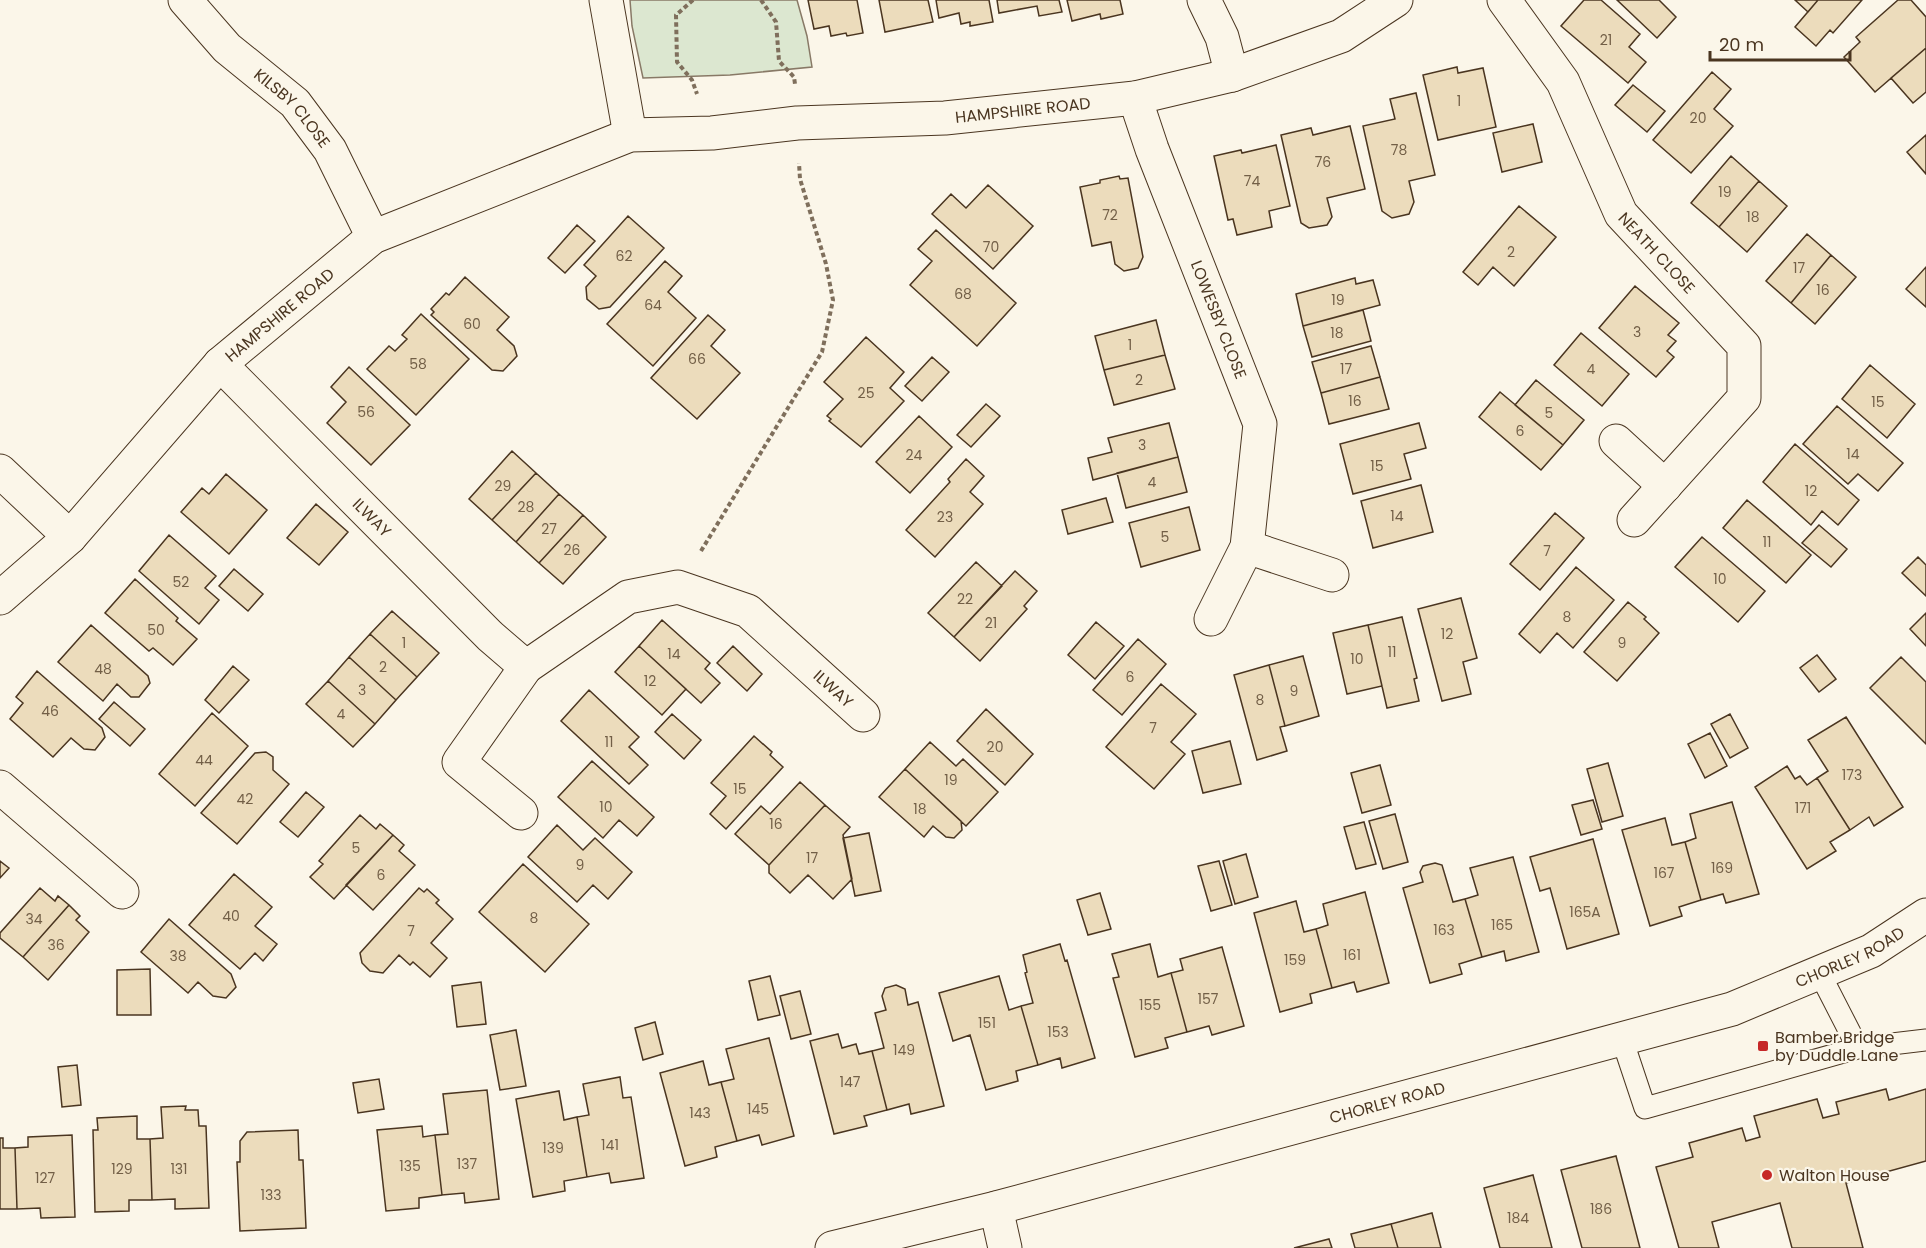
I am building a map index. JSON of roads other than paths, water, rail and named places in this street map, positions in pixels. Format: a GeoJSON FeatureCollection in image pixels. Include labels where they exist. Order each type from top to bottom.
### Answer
{"type":"FeatureCollection","features":[{"type":"Feature","properties":{"kind":"street","name":"KILSBY CLOSE"},"geometry":{"type":"LineString","coordinates":[[185,0],[227,48],[295,103],[330,150],[374,237]]}},
{"type":"Feature","properties":{"kind":"street"},"geometry":{"type":"LineString","coordinates":[[606,0],[630,135]]}},
{"type":"Feature","properties":{"kind":"street"},"geometry":{"type":"LineString","coordinates":[[1204,0],[1222,37],[1232,75]]}},
{"type":"Feature","properties":{"kind":"street","name":"HAMPSHIRE ROAD"},"geometry":{"type":"LineString","coordinates":[[0,598],[70,537],[220,364],[374,237],[630,135],[712,133],[796,123],[945,118],[1135,98],[1232,75],[1341,36],[1396,0]]}},
{"type":"Feature","properties":{"kind":"street","name":"NEATH CLOSE"},"geometry":{"type":"LineString","coordinates":[[1504,0],[1563,82],[1621,214],[1744,346],[1744,398],[1634,520]]}},
{"type":"Feature","properties":{"kind":"street","name":"LOWESBY CLOSE"},"geometry":{"type":"LineString","coordinates":[[1135,98],[1152,149],[1260,424],[1247,547],[1211,619]]}},
{"type":"Feature","properties":{"kind":"street","name":"ILWAY"},"geometry":{"type":"LineString","coordinates":[[220,364],[490,636],[526,667],[628,597],[678,587],[748,611],[863,716]]}},
{"type":"Feature","properties":{"kind":"street"},"geometry":{"type":"LineString","coordinates":[[1616,441],[1665,486]]}},
{"type":"Feature","properties":{"kind":"street"},"geometry":{"type":"LineString","coordinates":[[0,471],[70,537]]}},
{"type":"Feature","properties":{"kind":"street"},"geometry":{"type":"LineString","coordinates":[[1247,547],[1332,575]]}},
{"type":"Feature","properties":{"kind":"street"},"geometry":{"type":"LineString","coordinates":[[521,813],[459,762],[526,667]]}},
{"type":"Feature","properties":{"kind":"street"},"geometry":{"type":"LineString","coordinates":[[0,787],[122,892]]}},
{"type":"Feature","properties":{"kind":"street","name":"CHORLEY ROAD"},"geometry":{"type":"LineString","coordinates":[[832,1248],[996,1208],[1732,1009],[1871,951],[1926,915]]}},
{"type":"Feature","properties":{"kind":"street"},"geometry":{"type":"LineString","coordinates":[[996,1208],[1005,1248]]}},
{"type":"Feature","properties":{"kind":"lane"},"geometry":{"type":"LineString","coordinates":[[1819,972],[1858,1048]]}},
{"type":"Feature","properties":{"kind":"lane"},"geometry":{"type":"LineString","coordinates":[[1622,1039],[1645,1108],[1858,1048],[1926,1040]]}},
{"type":"Feature","properties":{"kind":"place","name":"Bamber Bridge by Duddle Lane"},"geometry":{"type":"Point","coordinates":[1763,1046]}},
{"type":"Feature","properties":{"kind":"place","name":"Walton House"},"geometry":{"type":"Point","coordinates":[1767,1175]}}]}
